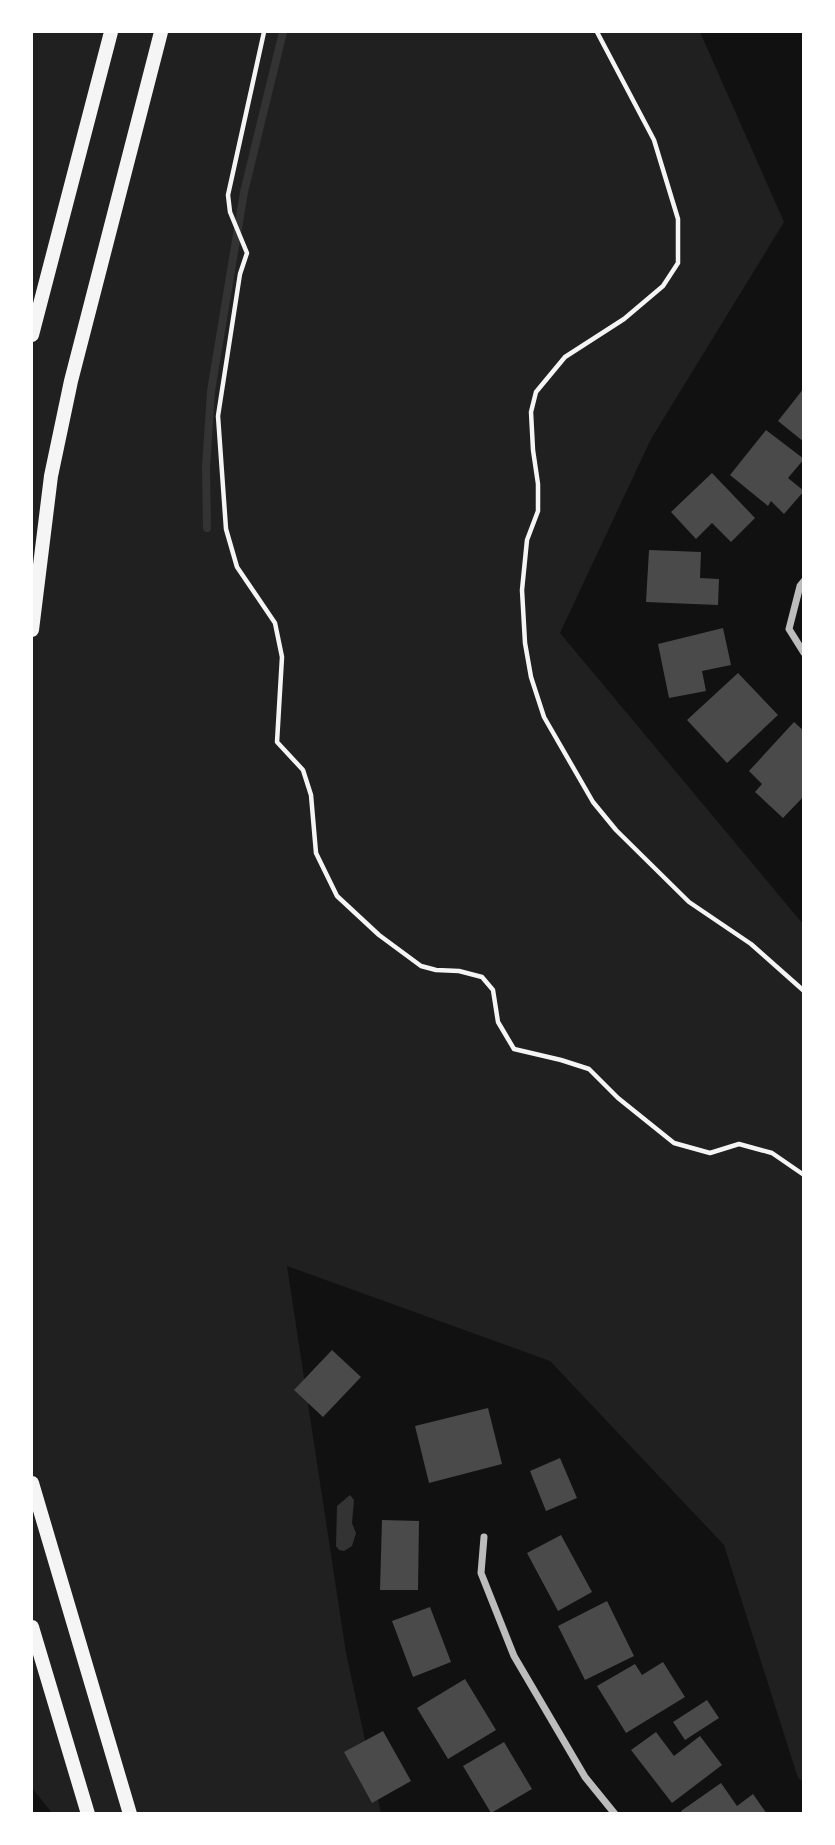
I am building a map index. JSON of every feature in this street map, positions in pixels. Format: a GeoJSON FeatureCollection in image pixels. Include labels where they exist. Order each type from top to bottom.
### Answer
{"type":"FeatureCollection","features":[{"type":"Feature","properties":{"kind":"main road"},"geometry":{"type":"LineString","coordinates":[[32,335],[111,32]]}},
{"type":"Feature","properties":{"kind":"main road"},"geometry":{"type":"LineString","coordinates":[[32,630],[51,476],[71,381],[161,32]]}},
{"type":"Feature","properties":{"kind":"main road"},"geometry":{"type":"LineString","coordinates":[[32,1483],[130,1814]]}},
{"type":"Feature","properties":{"kind":"main road"},"geometry":{"type":"LineString","coordinates":[[32,1627],[88,1814]]}},
{"type":"Feature","properties":{"kind":"street"},"geometry":{"type":"LineString","coordinates":[[800,650],[789,629],[803,581]]}},
{"type":"Feature","properties":{"kind":"street"},"geometry":{"type":"LineString","coordinates":[[485,1537],[481,1573],[514,1656],[585,1777],[615,1814]]}},
{"type":"Feature","properties":{"kind":"path"},"geometry":{"type":"LineString","coordinates":[[264,32],[228,195],[230,212],[247,253],[240,275],[218,416],[226,529],[237,567],[275,623],[282,657],[278,741],[303,770],[311,795],[316,853],[337,897],[379,935],[421,966],[482,977],[493,989],[498,1022],[513,1049],[589,1069],[618,1098],[674,1143],[710,1153],[739,1143],[772,1153],[803,1175]]}},
{"type":"Feature","properties":{"kind":"path"},"geometry":{"type":"LineString","coordinates":[[597,32],[654,140],[678,219],[678,262],[663,286],[624,319],[565,358],[536,392],[531,412],[538,510],[527,540],[522,590],[525,643],[531,677],[544,717],[593,802],[616,831],[689,902],[751,944],[803,991]]}},
{"type":"Feature","properties":{"kind":"shaded area"},"geometry":{"type":"Polygon","coordinates":[[[32,32],[700,32],[784,222],[651,439],[560,633],[803,924],[803,1781],[798,1778],[724,1545],[550,1361],[287,1266],[346,1653],[381,1813],[52,1813],[32,1788],[32,32]]]}},
{"type":"Feature","properties":{"kind":"shaded area"},"geometry":{"type":"Polygon","coordinates":[[[350,1495],[354,1500],[352,1523],[356,1533],[352,1546],[344,1551],[336,1546],[337,1506],[350,1495]]]}},
{"type":"Feature","properties":{"kind":"building"},"geometry":{"type":"Polygon","coordinates":[[[804,388],[804,442],[778,421],[804,388]]]}},
{"type":"Feature","properties":{"kind":"building"},"geometry":{"type":"Polygon","coordinates":[[[766,430],[804,459],[788,478],[804,491],[784,514],[771,501],[768,506],[730,475],[766,430]]]}},
{"type":"Feature","properties":{"kind":"building"},"geometry":{"type":"Polygon","coordinates":[[[712,473],[755,518],[731,542],[712,523],[696,539],[671,512],[712,473]]]}},
{"type":"Feature","properties":{"kind":"building"},"geometry":{"type":"Polygon","coordinates":[[[649,550],[701,552],[700,578],[719,579],[718,605],[646,602],[649,550]]]}},
{"type":"Feature","properties":{"kind":"building"},"geometry":{"type":"Polygon","coordinates":[[[723,628],[731,665],[702,671],[706,691],[669,698],[658,644],[723,628]]]}},
{"type":"Feature","properties":{"kind":"building"},"geometry":{"type":"Polygon","coordinates":[[[738,673],[778,715],[727,763],[687,720],[738,673]]]}},
{"type":"Feature","properties":{"kind":"building"},"geometry":{"type":"Polygon","coordinates":[[[794,722],[804,731],[804,796],[783,818],[755,792],[762,784],[749,771],[794,722]]]}},
{"type":"Feature","properties":{"kind":"building"},"geometry":{"type":"Polygon","coordinates":[[[332,1350],[361,1377],[323,1417],[294,1390],[332,1350]]]}},
{"type":"Feature","properties":{"kind":"building"},"geometry":{"type":"Polygon","coordinates":[[[488,1408],[502,1464],[429,1483],[415,1426],[488,1408]]]}},
{"type":"Feature","properties":{"kind":"building"},"geometry":{"type":"Polygon","coordinates":[[[560,1458],[577,1498],[546,1511],[530,1471],[560,1458]]]}},
{"type":"Feature","properties":{"kind":"building"},"geometry":{"type":"Polygon","coordinates":[[[382,1520],[419,1521],[418,1590],[380,1590],[382,1520]]]}},
{"type":"Feature","properties":{"kind":"building"},"geometry":{"type":"Polygon","coordinates":[[[561,1535],[592,1592],[558,1611],[527,1553],[561,1535]]]}},
{"type":"Feature","properties":{"kind":"building"},"geometry":{"type":"Polygon","coordinates":[[[607,1601],[634,1656],[585,1680],[558,1626],[607,1601]]]}},
{"type":"Feature","properties":{"kind":"building"},"geometry":{"type":"Polygon","coordinates":[[[430,1607],[451,1662],[413,1677],[392,1621],[430,1607]]]}},
{"type":"Feature","properties":{"kind":"building"},"geometry":{"type":"Polygon","coordinates":[[[663,1662],[685,1697],[626,1733],[597,1686],[635,1664],[642,1675],[663,1662]]]}},
{"type":"Feature","properties":{"kind":"building"},"geometry":{"type":"Polygon","coordinates":[[[465,1679],[496,1730],[448,1759],[417,1708],[465,1679]]]}},
{"type":"Feature","properties":{"kind":"building"},"geometry":{"type":"Polygon","coordinates":[[[707,1700],[719,1718],[685,1740],[673,1722],[707,1700]]]}},
{"type":"Feature","properties":{"kind":"building"},"geometry":{"type":"Polygon","coordinates":[[[383,1731],[411,1781],[372,1803],[344,1752],[383,1731]]]}},
{"type":"Feature","properties":{"kind":"building"},"geometry":{"type":"Polygon","coordinates":[[[656,1732],[674,1756],[700,1736],[722,1765],[672,1803],[631,1750],[656,1732]]]}},
{"type":"Feature","properties":{"kind":"building"},"geometry":{"type":"Polygon","coordinates":[[[504,1742],[532,1789],[491,1813],[463,1766],[504,1742]]]}},
{"type":"Feature","properties":{"kind":"building"},"geometry":{"type":"Polygon","coordinates":[[[721,1783],[737,1806],[753,1794],[767,1814],[683,1814],[681,1811],[721,1783]]]}},
{"type":"Feature","properties":{"kind":"waterway"},"geometry":{"type":"LineString","coordinates":[[207,528],[206,467],[211,391],[244,192],[283,32]]}}]}
